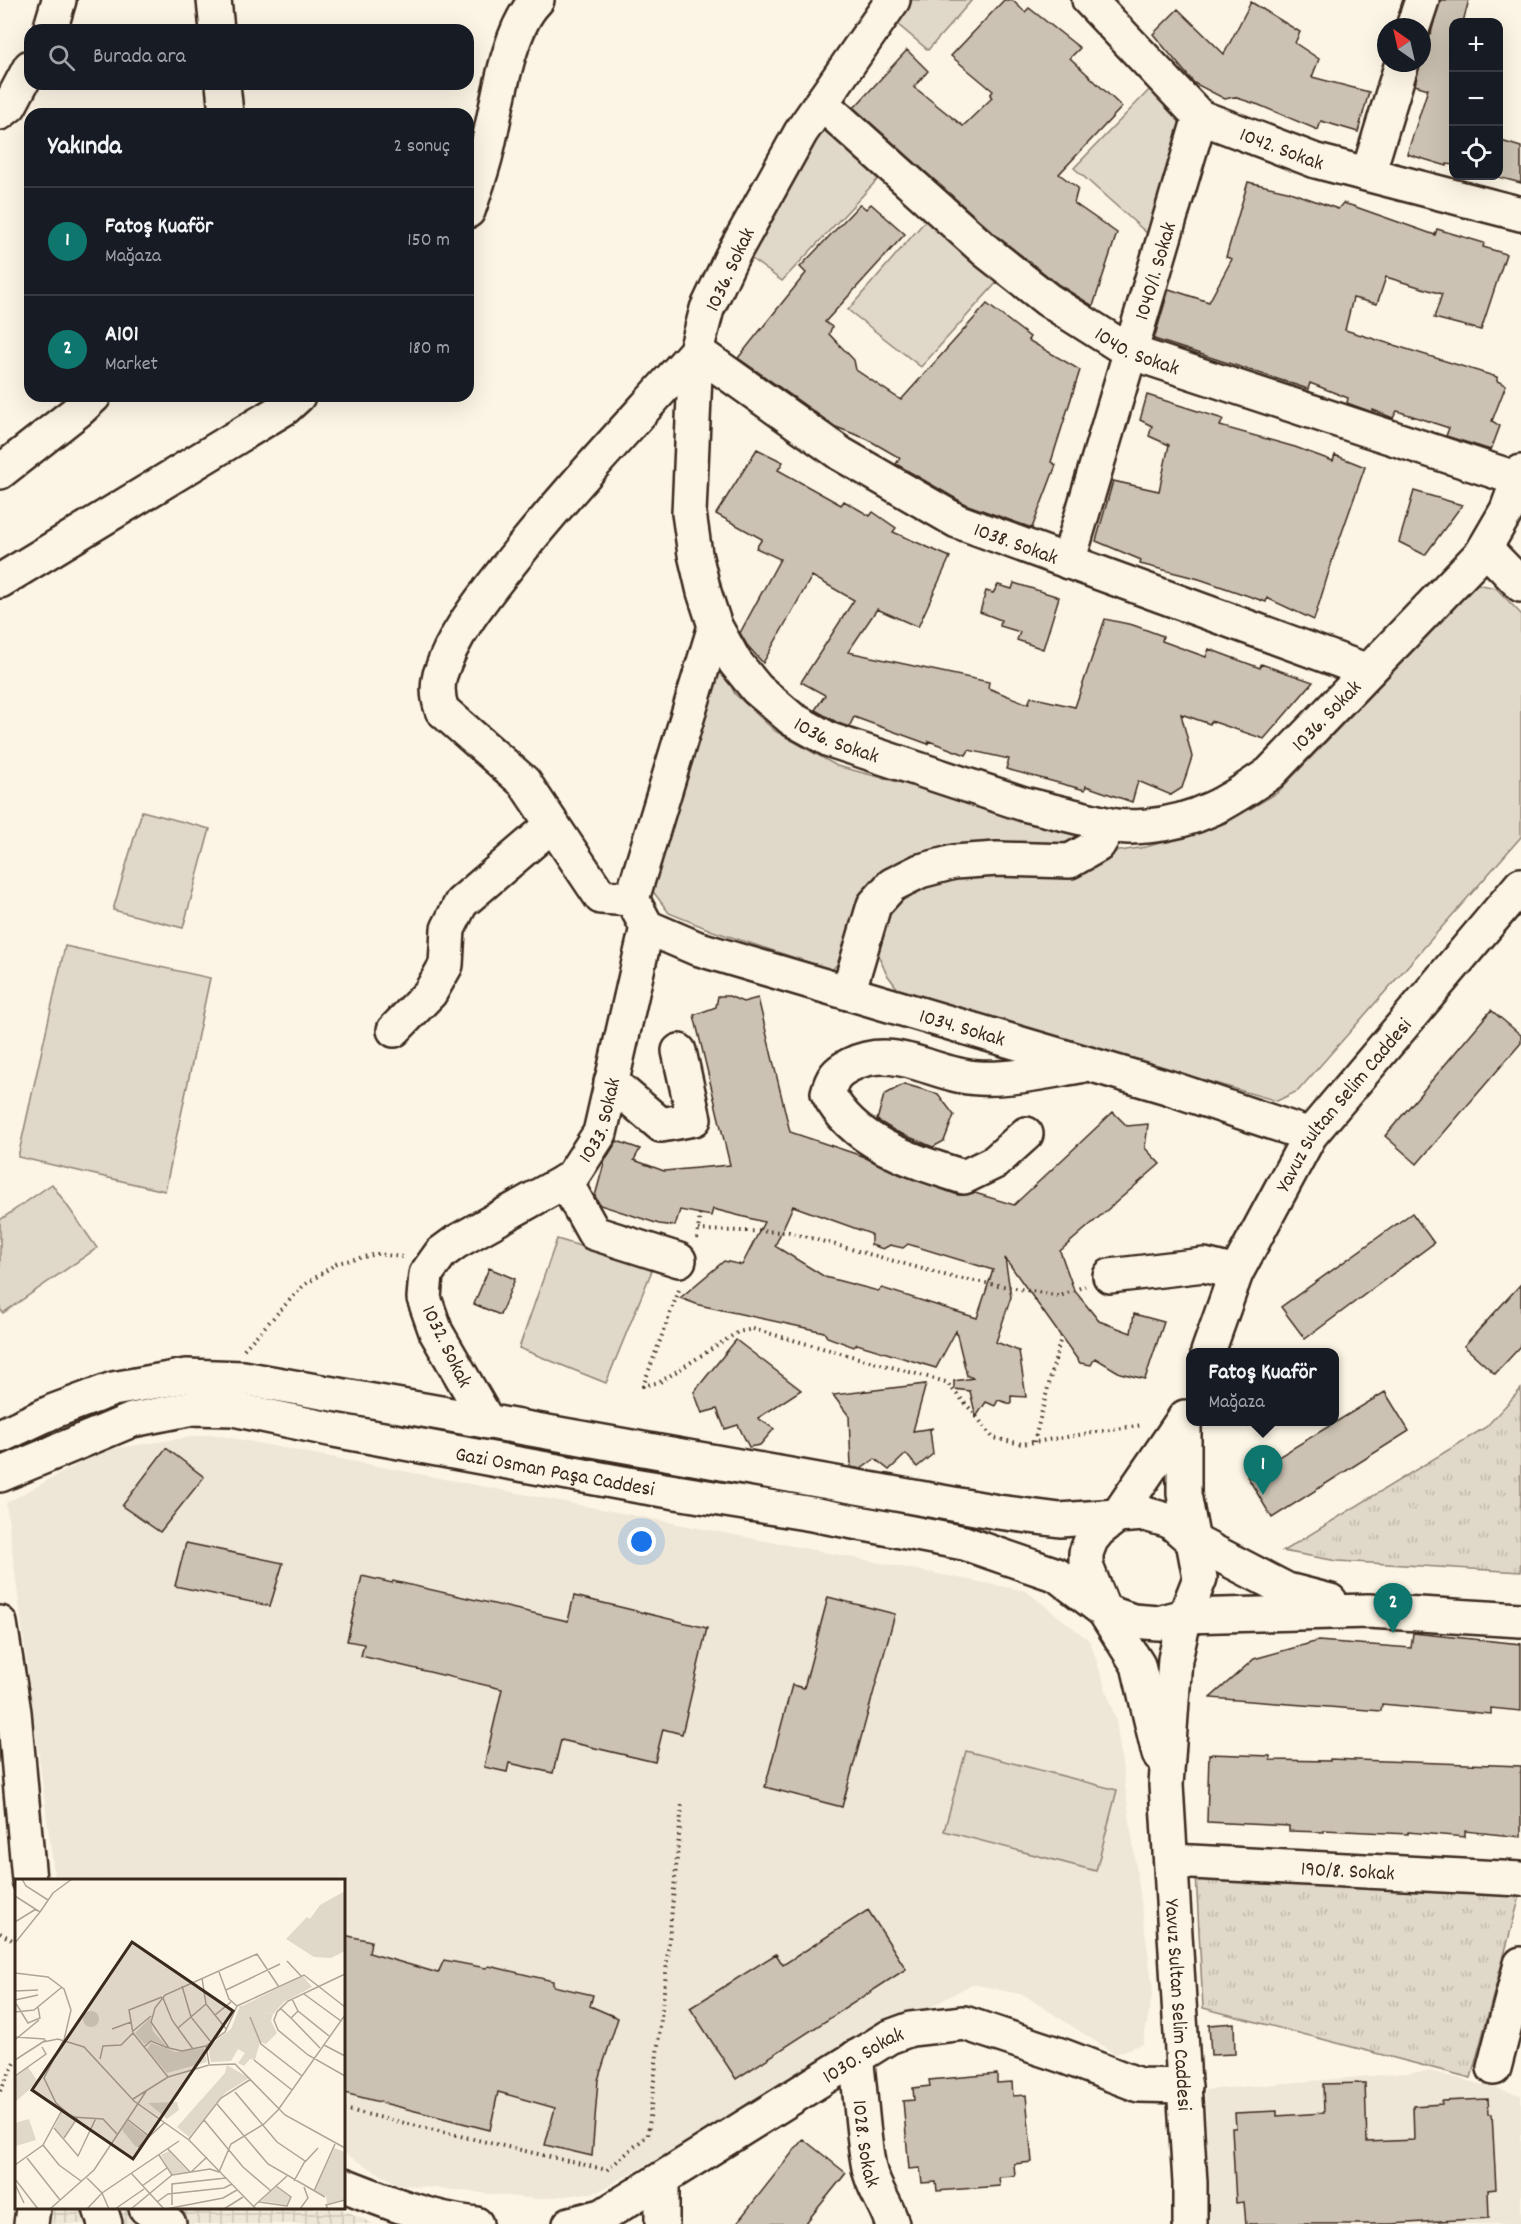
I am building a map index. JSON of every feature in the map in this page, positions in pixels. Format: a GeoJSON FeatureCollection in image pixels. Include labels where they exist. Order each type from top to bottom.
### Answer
{"type":"FeatureCollection","features":[{"type":"Feature","properties":{"kind":"street"},"geometry":{"type":"LineString","coordinates":[[52,24],[59,0]]}},
{"type":"Feature","properties":{"kind":"street"},"geometry":{"type":"LineString","coordinates":[[214,0],[216,24]]}},
{"type":"Feature","properties":{"kind":"street"},"geometry":{"type":"LineString","coordinates":[[474,192],[485,157],[497,97],[519,26],[528,8],[537,0]]}},
{"type":"Feature","properties":{"kind":"street","name":"1036. Sokak"},"geometry":{"type":"LineString","coordinates":[[893,0],[801,132],[731,258],[707,309],[696,351],[689,513],[695,554],[715,626],[735,662],[757,689],[792,719],[830,740],[1024,804],[1122,828],[1167,824],[1203,814],[1234,799],[1270,773],[1485,548],[1506,510],[1520,475]]}},
{"type":"Feature","properties":{"kind":"street","name":"1042. Sokak"},"geometry":{"type":"LineString","coordinates":[[1089,0],[1200,117],[1316,161],[1521,214]]}},
{"type":"Feature","properties":{"kind":"street"},"geometry":{"type":"LineString","coordinates":[[1416,18],[1422,0]]}},
{"type":"Feature","properties":{"kind":"street"},"geometry":{"type":"LineString","coordinates":[[1368,174],[1399,72]]}},
{"type":"Feature","properties":{"kind":"street"},"geometry":{"type":"LineString","coordinates":[[0,113],[10,105],[24,78]]}},
{"type":"Feature","properties":{"kind":"street"},"geometry":{"type":"LineString","coordinates":[[224,90],[225,108]]}},
{"type":"Feature","properties":{"kind":"street","name":"1040. Sokak"},"geometry":{"type":"LineString","coordinates":[[821,103],[986,250],[1048,300],[1130,352],[1520,475]]}},
{"type":"Feature","properties":{"kind":"street","name":"1040/1. Sokak"},"geometry":{"type":"LineString","coordinates":[[1068,562],[1200,117]]}},
{"type":"Feature","properties":{"kind":"street"},"geometry":{"type":"LineString","coordinates":[[394,1030],[430,993],[446,965],[448,929],[461,903],[552,825],[524,782],[442,710],[438,699],[440,676],[458,635],[522,548],[696,351]]}},
{"type":"Feature","properties":{"kind":"street","name":"1038. Sokak"},"geometry":{"type":"LineString","coordinates":[[696,351],[841,454],[957,521],[1368,671]]}},
{"type":"Feature","properties":{"kind":"street"},"geometry":{"type":"LineString","coordinates":[[0,472],[87,402]]}},
{"type":"Feature","properties":{"kind":"street"},"geometry":{"type":"LineString","coordinates":[[0,581],[267,420],[292,402]]}},
{"type":"Feature","properties":{"kind":"street"},"geometry":{"type":"LineString","coordinates":[[1485,548],[1521,585]]}},
{"type":"Feature","properties":{"kind":"street","name":"1033. Sokak"},"geometry":{"type":"LineString","coordinates":[[445,1251],[571,1178],[600,1133],[640,913],[715,626]]}},
{"type":"Feature","properties":{"kind":"street","name":"1034. Sokak"},"geometry":{"type":"LineString","coordinates":[[552,825],[601,897],[640,913],[696,948],[1167,1087],[1310,1136]]}},
{"type":"Feature","properties":{"kind":"street"},"geometry":{"type":"LineString","coordinates":[[848,993],[874,905],[892,885],[920,871],[954,862],[997,859],[1070,861],[1098,845],[1110,825]]}},
{"type":"Feature","properties":{"kind":"street","name":"Yavuz Sultan Selim Caddesi"},"geometry":{"type":"LineString","coordinates":[[1210,1348],[1236,1273],[1310,1136],[1521,885]]}},
{"type":"Feature","properties":{"kind":"street"},"geometry":{"type":"LineString","coordinates":[[611,1082],[661,1125],[693,1119],[679,1051]]}},
{"type":"Feature","properties":{"kind":"street"},"geometry":{"type":"LineString","coordinates":[[1026,1134],[996,1162],[964,1177],[887,1150],[864,1135],[836,1108],[828,1093],[831,1079],[845,1068],[864,1059],[888,1056],[979,1078],[1091,1065]]}},
{"type":"Feature","properties":{"kind":"street"},"geometry":{"type":"LineString","coordinates":[[565,1181],[594,1233],[679,1260]]}},
{"type":"Feature","properties":{"kind":"street","name":"1032. Sokak"},"geometry":{"type":"LineString","coordinates":[[445,1251],[426,1274],[424,1298],[436,1332],[488,1422]]}},
{"type":"Feature","properties":{"kind":"street"},"geometry":{"type":"LineString","coordinates":[[1110,1276],[1204,1265],[1236,1273]]}},
{"type":"Feature","properties":{"kind":"street","name":"Gazi Osman Paşa Caddesi"},"geometry":{"type":"LineString","coordinates":[[0,1436],[54,1411],[114,1389],[186,1376],[243,1378],[998,1512],[1060,1520],[1118,1515]]}},
{"type":"Feature","properties":{"kind":"street","name":"Gazi Osman Paşa Caddesi"},"geometry":{"type":"LineString","coordinates":[[0,1475],[132,1420],[193,1408],[233,1409],[334,1430],[639,1486],[812,1514],[964,1543],[1057,1575],[1104,1611]]}},
{"type":"Feature","properties":{"kind":"street"},"geometry":{"type":"LineString","coordinates":[[1186,1414],[1118,1515],[1099,1530],[1091,1540],[1086,1553],[1086,1566],[1104,1611],[1133,1621],[1158,1623],[1185,1616],[1368,1611],[1521,1620]]}},
{"type":"Feature","properties":{"kind":"street","name":"Yavuz Sultan Selim Caddesi"},"geometry":{"type":"LineString","coordinates":[[1187,1426],[1184,1494],[1200,1578],[1185,1616],[1175,1659],[1166,1785],[1185,2086],[1190,2224]]}},
{"type":"Feature","properties":{"kind":"street"},"geometry":{"type":"LineString","coordinates":[[1118,1515],[1145,1514],[1170,1521],[1193,1541],[1287,1590],[1368,1611]]}},
{"type":"Feature","properties":{"kind":"street","name":"Yavuz Sultan Selim Caddesi"},"geometry":{"type":"LineString","coordinates":[[1104,1611],[1138,1665],[1166,1785]]}},
{"type":"Feature","properties":{"kind":"street"},"geometry":{"type":"LineString","coordinates":[[0,1623],[14,1712],[29,1879]]}},
{"type":"Feature","properties":{"kind":"street"},"geometry":{"type":"LineString","coordinates":[[0,1672],[14,1712]]}},
{"type":"Feature","properties":{"kind":"street","name":"190/8. Sokak"},"geometry":{"type":"LineString","coordinates":[[1172,1861],[1521,1879]]}},
{"type":"Feature","properties":{"kind":"street"},"geometry":{"type":"LineString","coordinates":[[1494,2068],[1521,1964]]}},
{"type":"Feature","properties":{"kind":"street","name":"1030. Sokak"},"geometry":{"type":"LineString","coordinates":[[570,2224],[603,2216],[856,2057],[889,2037],[911,2028],[964,2023],[1063,2056],[1139,2085],[1185,2086]]}},
{"type":"Feature","properties":{"kind":"street","name":"1028. Sokak"},"geometry":{"type":"LineString","coordinates":[[856,2057],[869,2170],[892,2224]]}},
{"type":"Feature","properties":{"kind":"street"},"geometry":{"type":"LineString","coordinates":[[662,2180],[662,2224]]}},
{"type":"Feature","properties":{"kind":"street"},"geometry":{"type":"LineString","coordinates":[[345,2185],[389,2203],[457,2223]]}},
{"type":"Feature","properties":{"kind":"street"},"geometry":{"type":"LineString","coordinates":[[31,2224],[33,2209]]}},
{"type":"Feature","properties":{"kind":"street"},"geometry":{"type":"LineString","coordinates":[[100,2209],[105,2224]]}},
{"type":"Feature","properties":{"kind":"street"},"geometry":{"type":"LineString","coordinates":[[147,2209],[169,2224]]}},
{"type":"Feature","properties":{"kind":"path"},"geometry":{"type":"LineString","coordinates":[[700,1214],[697,1243],[675,1263],[680,1287],[643,1386],[660,1382],[738,1332],[753,1329],[946,1382],[974,1412],[993,1438],[1022,1444],[1141,1425],[1186,1412]]}},
{"type":"Feature","properties":{"kind":"path"},"geometry":{"type":"LineString","coordinates":[[698,1230],[789,1232],[952,1276],[1060,1296],[1110,1276]]}},
{"type":"Feature","properties":{"kind":"path"},"geometry":{"type":"LineString","coordinates":[[227,1378],[238,1355],[303,1286],[337,1263],[377,1254],[445,1251]]}},
{"type":"Feature","properties":{"kind":"path"},"geometry":{"type":"LineString","coordinates":[[1034,1442],[1061,1336]]}},
{"type":"Feature","properties":{"kind":"path"},"geometry":{"type":"LineString","coordinates":[[345,2109],[607,2170],[648,2135],[682,1805]]}},
{"type":"Feature","properties":{"kind":"path"},"geometry":{"type":"LineString","coordinates":[[0,1933],[15,1941]]}},
{"type":"Feature","properties":{"kind":"path"},"geometry":{"type":"LineString","coordinates":[[0,2091],[15,2063]]}},
{"type":"Feature","properties":{"kind":"shaded area"},"geometry":{"type":"Polygon","coordinates":[[[211,1434],[1026,1591],[1090,1641],[1116,1720],[1153,1989],[1143,2044],[1115,2054],[1024,1995],[972,1984],[597,2192],[537,2199],[397,2184],[345,2154],[345,1879],[55,1879],[6,1503],[104,1450],[211,1434]]]}},
{"type":"Feature","properties":{"kind":"shaded area"},"geometry":{"type":"Polygon","coordinates":[[[1430,2071],[1521,2095],[1521,2224],[1210,2224],[1205,2090],[1430,2071]]]}},
{"type":"Feature","properties":{"kind":"shaded area"},"geometry":{"type":"Polygon","coordinates":[[[49,2209],[342,2209],[374,2224],[50,2224],[49,2209]]]}},
{"type":"Feature","properties":{"kind":"green space"},"geometry":{"type":"Polygon","coordinates":[[[912,0],[972,0],[928,50],[896,23],[912,0]]]}},
{"type":"Feature","properties":{"kind":"green space"},"geometry":{"type":"Polygon","coordinates":[[[1151,88],[1183,124],[1150,236],[1074,168],[1151,88]]]}},
{"type":"Feature","properties":{"kind":"green space"},"geometry":{"type":"Polygon","coordinates":[[[822,128],[878,179],[782,281],[749,257],[822,128]]]}},
{"type":"Feature","properties":{"kind":"green space"},"geometry":{"type":"Polygon","coordinates":[[[926,220],[998,281],[921,367],[848,310],[926,220]]]}},
{"type":"Feature","properties":{"kind":"green space"},"geometry":{"type":"Polygon","coordinates":[[[1477,584],[1496,588],[1521,614],[1521,837],[1298,1091],[1277,1101],[900,992],[886,973],[877,952],[883,916],[900,897],[926,880],[1146,847],[1226,823],[1277,793],[1477,584]]]}},
{"type":"Feature","properties":{"kind":"green space"},"geometry":{"type":"Polygon","coordinates":[[[716,657],[735,694],[775,731],[837,766],[1089,832],[1072,851],[916,859],[878,876],[857,903],[844,956],[832,970],[713,931],[669,913],[640,874],[716,657]]]}},
{"type":"Feature","properties":{"kind":"green space"},"geometry":{"type":"Polygon","coordinates":[[[142,811],[210,829],[183,928],[113,910],[142,811]]]}},
{"type":"Feature","properties":{"kind":"green space"},"geometry":{"type":"Polygon","coordinates":[[[65,946],[210,978],[165,1191],[18,1157],[65,946]]]}},
{"type":"Feature","properties":{"kind":"green space"},"geometry":{"type":"Polygon","coordinates":[[[52,1184],[97,1248],[3,1313],[0,1309],[0,1220],[52,1184]]]}},
{"type":"Feature","properties":{"kind":"green space"},"geometry":{"type":"Polygon","coordinates":[[[557,1239],[653,1268],[606,1383],[519,1348],[557,1239]]]}},
{"type":"Feature","properties":{"kind":"green space"},"geometry":{"type":"Polygon","coordinates":[[[1521,1389],[1521,1572],[1337,1561],[1283,1551],[1486,1427],[1521,1389]]]}},
{"type":"Feature","properties":{"kind":"green space"},"geometry":{"type":"Polygon","coordinates":[[[966,1751],[1117,1790],[1096,1871],[944,1831],[966,1751]]]}},
{"type":"Feature","properties":{"kind":"green space"},"geometry":{"type":"Polygon","coordinates":[[[1196,1874],[1520,1896],[1471,2078],[1203,2008],[1196,1874]]]}},
{"type":"Feature","properties":{"kind":"building"},"geometry":{"type":"Polygon","coordinates":[[[1004,0],[1012,0],[1025,12],[1029,8],[1080,48],[1070,58],[1122,107],[1059,174],[1078,188],[1074,203],[1117,233],[1093,306],[1059,285],[998,237],[854,108],[907,50],[928,71],[914,87],[963,126],[992,98],[990,95],[993,91],[951,56],[1004,0]]]}},
{"type":"Feature","properties":{"kind":"building"},"geometry":{"type":"Polygon","coordinates":[[[1440,0],[1469,0],[1464,18],[1449,18],[1449,164],[1447,166],[1407,154],[1428,89],[1415,85],[1418,72],[1431,72],[1431,33],[1440,0]]]}},
{"type":"Feature","properties":{"kind":"building"},"geometry":{"type":"Polygon","coordinates":[[[1251,2],[1300,32],[1295,43],[1319,59],[1312,77],[1369,92],[1358,132],[1321,121],[1318,130],[1259,105],[1234,97],[1225,99],[1194,83],[1153,34],[1178,9],[1224,54],[1251,2]]]}},
{"type":"Feature","properties":{"kind":"building"},"geometry":{"type":"Polygon","coordinates":[[[1503,142],[1521,147],[1521,183],[1503,178],[1503,142]]]}},
{"type":"Feature","properties":{"kind":"building"},"geometry":{"type":"Polygon","coordinates":[[[1248,182],[1287,191],[1338,209],[1343,203],[1435,235],[1437,229],[1484,243],[1483,247],[1506,254],[1481,330],[1434,318],[1442,294],[1386,277],[1377,304],[1353,298],[1345,330],[1497,377],[1497,381],[1506,385],[1492,421],[1500,426],[1491,450],[1446,436],[1449,428],[1397,411],[1393,418],[1373,410],[1372,412],[1347,403],[1348,398],[1310,383],[1308,389],[1154,339],[1169,289],[1209,302],[1232,259],[1226,257],[1248,182]]]}},
{"type":"Feature","properties":{"kind":"building"},"geometry":{"type":"Polygon","coordinates":[[[860,204],[866,209],[871,204],[905,234],[825,322],[832,327],[829,334],[854,360],[856,370],[901,400],[987,304],[1030,337],[1028,340],[1080,370],[1051,462],[1056,465],[1032,528],[965,504],[896,464],[900,458],[867,439],[836,427],[738,358],[806,273],[800,267],[860,204]]]}},
{"type":"Feature","properties":{"kind":"building"},"geometry":{"type":"Polygon","coordinates":[[[1147,395],[1223,419],[1220,426],[1295,447],[1333,461],[1335,455],[1365,467],[1314,620],[1267,598],[1266,602],[1199,579],[1140,564],[1141,560],[1096,541],[1113,481],[1159,491],[1169,445],[1149,436],[1152,426],[1140,420],[1147,395]]]}},
{"type":"Feature","properties":{"kind":"building"},"geometry":{"type":"Polygon","coordinates":[[[757,449],[783,462],[778,470],[841,505],[844,501],[870,516],[873,512],[896,528],[893,532],[950,557],[918,627],[877,609],[848,652],[989,682],[988,688],[1028,704],[1031,697],[1075,707],[1105,619],[1133,625],[1163,636],[1162,641],[1206,657],[1209,649],[1260,668],[1261,664],[1313,682],[1264,739],[1211,721],[1210,724],[1181,714],[1192,757],[1182,788],[1171,795],[1138,781],[1132,802],[1086,786],[1085,790],[1006,769],[1009,759],[969,750],[966,755],[854,717],[849,727],[838,723],[815,710],[825,695],[801,682],[854,600],[812,576],[763,663],[740,633],[780,559],[756,548],[762,539],[716,514],[757,449]]]}},
{"type":"Feature","properties":{"kind":"building"},"geometry":{"type":"Polygon","coordinates":[[[1414,491],[1462,505],[1425,555],[1399,542],[1414,491]]]}},
{"type":"Feature","properties":{"kind":"building"},"geometry":{"type":"Polygon","coordinates":[[[1014,583],[1059,597],[1043,649],[1017,640],[1020,632],[1000,626],[1001,620],[980,612],[986,591],[993,593],[998,585],[1012,589],[1014,583]]]}},
{"type":"Feature","properties":{"kind":"building"},"geometry":{"type":"Polygon","coordinates":[[[718,996],[729,996],[743,1002],[758,998],[790,1132],[862,1156],[899,1174],[958,1195],[975,1193],[1014,1205],[1113,1112],[1127,1126],[1148,1124],[1145,1148],[1160,1164],[1060,1251],[1074,1290],[1099,1321],[1131,1333],[1134,1314],[1164,1322],[1145,1379],[1120,1373],[1095,1358],[1091,1365],[1080,1363],[1005,1258],[1011,1297],[996,1342],[1019,1351],[1026,1397],[1011,1396],[1011,1404],[998,1400],[995,1406],[986,1402],[976,1417],[970,1391],[954,1389],[954,1381],[974,1378],[967,1376],[956,1331],[936,1368],[857,1344],[854,1347],[827,1337],[824,1332],[699,1305],[680,1298],[724,1261],[742,1265],[764,1222],[713,1209],[711,1216],[680,1210],[675,1226],[659,1224],[600,1205],[595,1196],[605,1160],[617,1141],[640,1149],[634,1160],[664,1171],[730,1165],[694,1015],[716,1007],[718,996]],[[793,1206],[775,1246],[825,1277],[878,1291],[882,1288],[977,1318],[993,1270],[908,1244],[903,1248],[890,1245],[883,1249],[871,1245],[871,1234],[793,1206]]]}},
{"type":"Feature","properties":{"kind":"building"},"geometry":{"type":"Polygon","coordinates":[[[1491,1010],[1521,1035],[1521,1043],[1417,1164],[1385,1136],[1491,1010]]]}},
{"type":"Feature","properties":{"kind":"building"},"geometry":{"type":"Polygon","coordinates":[[[904,1084],[938,1094],[954,1115],[944,1141],[933,1147],[895,1131],[877,1120],[884,1095],[904,1084]]]}},
{"type":"Feature","properties":{"kind":"building"},"geometry":{"type":"Polygon","coordinates":[[[1412,1213],[1434,1243],[1305,1339],[1281,1307],[1412,1213]]]}},
{"type":"Feature","properties":{"kind":"building"},"geometry":{"type":"Polygon","coordinates":[[[489,1268],[515,1279],[500,1315],[474,1304],[489,1268]]]}},
{"type":"Feature","properties":{"kind":"building"},"geometry":{"type":"Polygon","coordinates":[[[1521,1284],[1521,1346],[1495,1374],[1464,1346],[1521,1284]]]}},
{"type":"Feature","properties":{"kind":"building"},"geometry":{"type":"Polygon","coordinates":[[[736,1340],[801,1390],[758,1418],[774,1429],[760,1445],[749,1447],[738,1425],[725,1429],[717,1409],[702,1413],[694,1392],[736,1340]]]}},
{"type":"Feature","properties":{"kind":"building"},"geometry":{"type":"Polygon","coordinates":[[[926,1384],[913,1431],[933,1428],[930,1430],[933,1454],[917,1467],[906,1454],[889,1470],[875,1459],[861,1469],[851,1467],[849,1416],[833,1395],[926,1384]]]}},
{"type":"Feature","properties":{"kind":"building"},"geometry":{"type":"Polygon","coordinates":[[[1385,1392],[1409,1431],[1272,1518],[1247,1476],[1329,1426],[1339,1426],[1339,1420],[1385,1392]]]}},
{"type":"Feature","properties":{"kind":"building"},"geometry":{"type":"Polygon","coordinates":[[[166,1448],[204,1477],[160,1532],[122,1506],[166,1448]]]}},
{"type":"Feature","properties":{"kind":"building"},"geometry":{"type":"Polygon","coordinates":[[[186,1543],[283,1563],[270,1606],[175,1586],[186,1543]]]}},
{"type":"Feature","properties":{"kind":"building"},"geometry":{"type":"Polygon","coordinates":[[[362,1576],[568,1621],[574,1596],[707,1628],[682,1734],[663,1729],[655,1762],[561,1740],[553,1773],[509,1763],[507,1772],[484,1767],[502,1689],[361,1656],[364,1644],[347,1641],[362,1576]]]}},
{"type":"Feature","properties":{"kind":"building"},"geometry":{"type":"Polygon","coordinates":[[[828,1597],[895,1614],[842,1807],[765,1787],[792,1685],[804,1688],[828,1597]]]}},
{"type":"Feature","properties":{"kind":"building"},"geometry":{"type":"Polygon","coordinates":[[[1413,1633],[1521,1644],[1521,1711],[1491,1708],[1491,1714],[1382,1704],[1381,1711],[1210,1698],[1254,1659],[1318,1641],[1411,1648],[1413,1633]]]}},
{"type":"Feature","properties":{"kind":"building"},"geometry":{"type":"Polygon","coordinates":[[[1209,1754],[1270,1756],[1270,1760],[1330,1761],[1330,1759],[1521,1766],[1521,1837],[1465,1831],[1465,1837],[1408,1832],[1408,1834],[1324,1830],[1324,1832],[1289,1831],[1289,1826],[1207,1822],[1209,1754]]]}},
{"type":"Feature","properties":{"kind":"building"},"geometry":{"type":"Polygon","coordinates":[[[868,1910],[906,1969],[736,2079],[690,2008],[776,1954],[783,1965],[868,1910]]]}},
{"type":"Feature","properties":{"kind":"building"},"geometry":{"type":"Polygon","coordinates":[[[345,1935],[371,1941],[369,1953],[438,1973],[444,1960],[486,1968],[489,1966],[553,1981],[553,1986],[593,1995],[590,2006],[618,2018],[598,2080],[592,2156],[545,2145],[555,2108],[498,2092],[490,2130],[345,2093],[345,1935]]]}},
{"type":"Feature","properties":{"kind":"building"},"geometry":{"type":"Polygon","coordinates":[[[1234,2023],[1235,2054],[1211,2055],[1209,2025],[1234,2023]]]}},
{"type":"Feature","properties":{"kind":"building"},"geometry":{"type":"Polygon","coordinates":[[[997,2074],[997,2083],[1012,2082],[1013,2096],[1026,2095],[1032,2162],[1014,2164],[1015,2176],[999,2177],[1000,2186],[937,2191],[936,2182],[922,2183],[920,2168],[909,2169],[903,2101],[914,2100],[913,2088],[930,2086],[929,2080],[997,2074]]]}},
{"type":"Feature","properties":{"kind":"building"},"geometry":{"type":"Polygon","coordinates":[[[1365,2083],[1367,2142],[1414,2140],[1413,2106],[1442,2104],[1442,2101],[1488,2099],[1489,2114],[1492,2114],[1496,2189],[1488,2190],[1489,2218],[1391,2224],[1246,2224],[1244,2202],[1236,2203],[1232,2128],[1236,2128],[1235,2113],[1277,2111],[1277,2116],[1324,2113],[1323,2084],[1365,2083]]]}},
{"type":"Feature","properties":{"kind":"building"},"geometry":{"type":"Polygon","coordinates":[[[803,2139],[846,2173],[805,2224],[736,2224],[803,2139]]]}},
{"type":"Feature","properties":{"kind":"place","name":"Fatoş Kuaför"},"geometry":{"type":"Point","coordinates":[1263,1495]}},
{"type":"Feature","properties":{"kind":"place","name":"A101"},"geometry":{"type":"Point","coordinates":[1393,1633]}}]}
